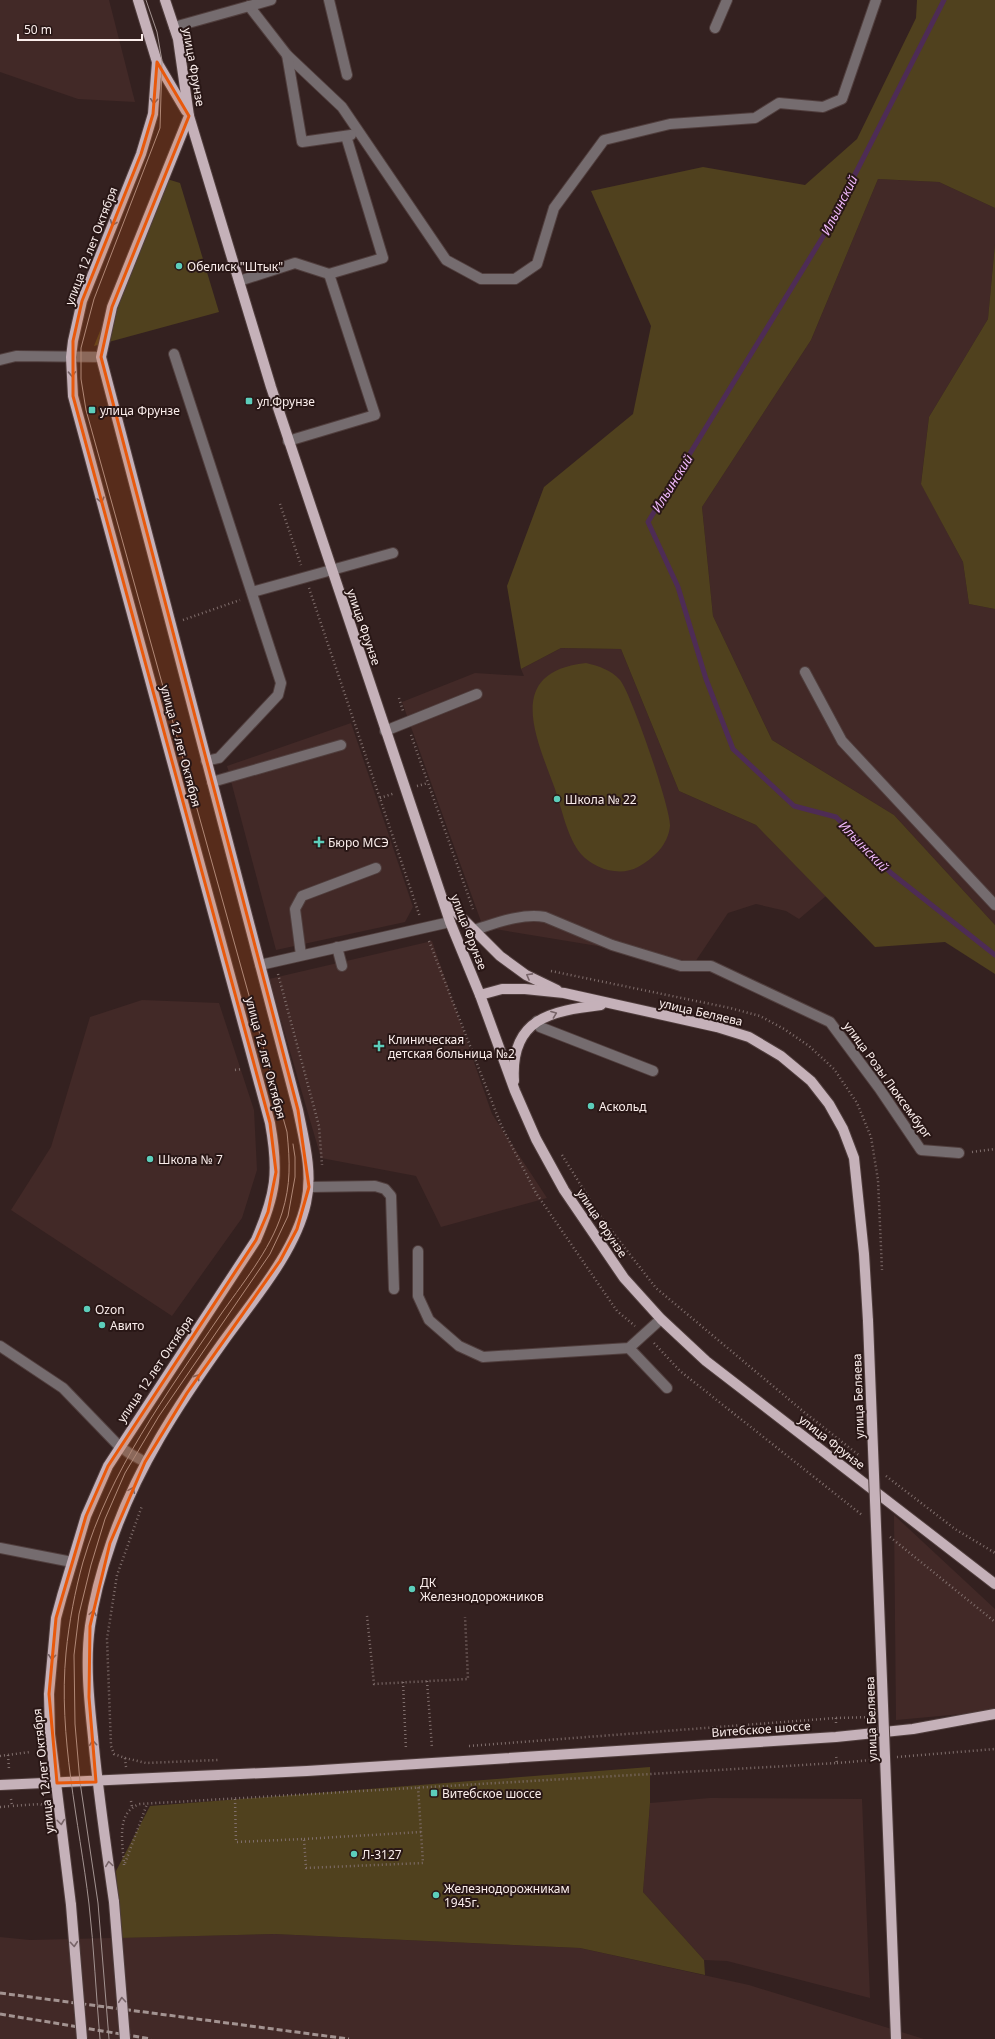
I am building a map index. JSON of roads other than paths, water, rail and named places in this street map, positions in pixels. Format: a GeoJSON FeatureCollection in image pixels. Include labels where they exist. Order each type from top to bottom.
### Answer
{"type":"FeatureCollection","features":[{"type":"Feature","properties":{"kind":"main road","name":"улица Фрунзе"},"geometry":{"type":"LineString","coordinates":[[138,0],[157,62],[189,116]]}},
{"type":"Feature","properties":{"kind":"main road","name":"улица Фрунзе"},"geometry":{"type":"LineString","coordinates":[[165,0],[178,39],[189,116],[288,441],[450,922],[480,995],[515,1091],[536,1139],[564,1190],[624,1278],[661,1318],[706,1361],[995,1584]]}},
{"type":"Feature","properties":{"kind":"main road","name":"улица 12 лет Октября"},"geometry":{"type":"LineString","coordinates":[[82,2039],[71,1905],[50,1734],[49,1694],[56,1618],[86,1516],[108,1466],[256,1240],[268,1212],[276,1172],[270,1123],[73,396],[71,357],[82,301],[141,154],[153,114],[157,62]]}},
{"type":"Feature","properties":{"kind":"main road","name":"улица 12 лет Октября"},"geometry":{"type":"LineString","coordinates":[[125,2039],[114,1902],[96,1782],[89,1697],[90,1626],[98,1586],[110,1543],[145,1462],[187,1393],[280,1261],[297,1229],[306,1204],[308,1187],[306,1155],[298,1110],[101,358],[112,307],[189,116]]}},
{"type":"Feature","properties":{"kind":"main road"},"geometry":{"type":"LineString","coordinates":[[442,897],[478,929],[500,956],[526,975],[564,994]]}},
{"type":"Feature","properties":{"kind":"main road"},"geometry":{"type":"LineString","coordinates":[[480,995],[502,989],[525,989],[564,994]]}},
{"type":"Feature","properties":{"kind":"main road","name":"улица Беляева"},"geometry":{"type":"LineString","coordinates":[[564,994],[717,1027],[749,1037],[781,1056],[811,1081],[829,1104],[843,1130],[854,1158],[864,1254],[868,1321],[896,2039]]}},
{"type":"Feature","properties":{"kind":"main road"},"geometry":{"type":"LineString","coordinates":[[515,1091],[514,1068],[516,1051],[521,1039],[537,1021],[569,1009],[608,1004]]}},
{"type":"Feature","properties":{"kind":"main road","name":"Витебское шоссе"},"geometry":{"type":"LineString","coordinates":[[0,1785],[96,1782],[307,1771],[836,1737],[913,1729],[995,1714]]}},
{"type":"Feature","properties":{"kind":"street"},"geometry":{"type":"LineString","coordinates":[[174,27],[271,0]]}},
{"type":"Feature","properties":{"kind":"street"},"geometry":{"type":"LineString","coordinates":[[329,0],[347,76]]}},
{"type":"Feature","properties":{"kind":"street"},"geometry":{"type":"LineString","coordinates":[[715,28],[727,0]]}},
{"type":"Feature","properties":{"kind":"street"},"geometry":{"type":"LineString","coordinates":[[249,6],[287,55],[342,107],[446,260],[481,279],[515,279],[537,264],[554,208],[604,140],[670,124],[755,118],[779,102],[823,107],[842,99],[876,0]]}},
{"type":"Feature","properties":{"kind":"street"},"geometry":{"type":"LineString","coordinates":[[287,55],[302,142],[360,134]]}},
{"type":"Feature","properties":{"kind":"street"},"geometry":{"type":"LineString","coordinates":[[239,281],[295,263],[329,274],[384,258],[346,136]]}},
{"type":"Feature","properties":{"kind":"street"},"geometry":{"type":"LineString","coordinates":[[288,441],[376,415],[329,274]]}},
{"type":"Feature","properties":{"kind":"street"},"geometry":{"type":"LineString","coordinates":[[174,354],[281,683],[278,695],[219,758],[206,761]]}},
{"type":"Feature","properties":{"kind":"street"},"geometry":{"type":"LineString","coordinates":[[0,360],[16,356],[101,358]]}},
{"type":"Feature","properties":{"kind":"street"},"geometry":{"type":"LineString","coordinates":[[252,594],[393,553]]}},
{"type":"Feature","properties":{"kind":"street"},"geometry":{"type":"LineString","coordinates":[[805,672],[842,741],[995,905]]}},
{"type":"Feature","properties":{"kind":"street"},"geometry":{"type":"LineString","coordinates":[[385,731],[477,694]]}},
{"type":"Feature","properties":{"kind":"street"},"geometry":{"type":"LineString","coordinates":[[212,782],[341,745]]}},
{"type":"Feature","properties":{"kind":"street"},"geometry":{"type":"LineString","coordinates":[[301,955],[295,909],[302,896],[376,868]]}},
{"type":"Feature","properties":{"kind":"street","name":"улица Розы Люксембург"},"geometry":{"type":"LineString","coordinates":[[478,929],[521,917],[534,915],[545,917],[612,945],[681,966],[711,966],[772,993],[830,1022],[879,1088],[921,1150],[959,1153]]}},
{"type":"Feature","properties":{"kind":"street"},"geometry":{"type":"LineString","coordinates":[[260,965],[450,922]]}},
{"type":"Feature","properties":{"kind":"street"},"geometry":{"type":"LineString","coordinates":[[337,947],[342,966]]}},
{"type":"Feature","properties":{"kind":"street"},"geometry":{"type":"LineString","coordinates":[[537,1021],[540,1027],[654,1071]]}},
{"type":"Feature","properties":{"kind":"street"},"geometry":{"type":"LineString","coordinates":[[308,1187],[375,1186],[385,1188],[391,1196],[394,1289]]}},
{"type":"Feature","properties":{"kind":"street"},"geometry":{"type":"LineString","coordinates":[[418,1252],[418,1296],[429,1320],[458,1346],[483,1357],[629,1348],[661,1318]]}},
{"type":"Feature","properties":{"kind":"street"},"geometry":{"type":"LineString","coordinates":[[0,1346],[63,1388],[120,1446],[145,1462]]}},
{"type":"Feature","properties":{"kind":"street"},"geometry":{"type":"LineString","coordinates":[[629,1348],[667,1388]]}},
{"type":"Feature","properties":{"kind":"street"},"geometry":{"type":"LineString","coordinates":[[0,1548],[72,1562]]}},
{"type":"Feature","properties":{"kind":"waterway","name":"Ильинский"},"geometry":{"type":"LineString","coordinates":[[944,0],[824,235],[648,522],[678,587],[706,679],[733,749],[794,806],[836,817],[891,873],[995,955]]}},
{"type":"Feature","properties":{"kind":"tram line"},"geometry":{"type":"LineString","coordinates":[[100,2039],[89,1904],[67,1747],[65,1716],[64,1684],[66,1653],[75,1595],[83,1562],[94,1528],[108,1496],[141,1434],[179,1375],[263,1254],[277,1227],[282,1213],[287,1192],[289,1173],[287,1132],[86,410],[81,379],[81,348],[94,299],[160,128],[162,61],[157,32],[146,0]]}},
{"type":"Feature","properties":{"kind":"tram line"},"geometry":{"type":"LineString","coordinates":[[109,2039],[98,1903],[80,1782],[75,1724],[74,1655],[79,1614],[91,1565],[105,1519],[125,1473],[159,1416],[270,1254],[288,1216],[295,1177],[295,1157],[293,1144]]}},
{"type":"Feature","properties":{"kind":"railway"},"geometry":{"type":"LineString","coordinates":[[0,1993],[349,2039]]}},
{"type":"Feature","properties":{"kind":"railway"},"geometry":{"type":"LineString","coordinates":[[0,2014],[151,2039]]}},
{"type":"Feature","properties":{"kind":"place","name":"Обелиск \"Штык\""},"geometry":{"type":"Point","coordinates":[179,266]}},
{"type":"Feature","properties":{"kind":"place","name":"ул.Фрунзе"},"geometry":{"type":"Point","coordinates":[249,401]}},
{"type":"Feature","properties":{"kind":"place","name":"улица Фрунзе"},"geometry":{"type":"Point","coordinates":[92,410]}},
{"type":"Feature","properties":{"kind":"place","name":"Школа № 22"},"geometry":{"type":"Point","coordinates":[557,799]}},
{"type":"Feature","properties":{"kind":"place","name":"Бюро МСЭ"},"geometry":{"type":"Point","coordinates":[319,842]}},
{"type":"Feature","properties":{"kind":"place","name":"Клиническая детская больница №2"},"geometry":{"type":"Point","coordinates":[379,1046]}},
{"type":"Feature","properties":{"kind":"place","name":"Аскольд"},"geometry":{"type":"Point","coordinates":[591,1106]}},
{"type":"Feature","properties":{"kind":"place","name":"Школа № 7"},"geometry":{"type":"Point","coordinates":[150,1159]}},
{"type":"Feature","properties":{"kind":"place","name":"Ozon"},"geometry":{"type":"Point","coordinates":[87,1309]}},
{"type":"Feature","properties":{"kind":"place","name":"Авито"},"geometry":{"type":"Point","coordinates":[102,1325]}},
{"type":"Feature","properties":{"kind":"place","name":"ДК Железнодорожников"},"geometry":{"type":"Point","coordinates":[412,1589]}},
{"type":"Feature","properties":{"kind":"place","name":"Витебское шоссе"},"geometry":{"type":"Point","coordinates":[434,1793]}},
{"type":"Feature","properties":{"kind":"place","name":"Л-3127"},"geometry":{"type":"Point","coordinates":[354,1854]}},
{"type":"Feature","properties":{"kind":"place","name":"Железнодорожникам 1945г."},"geometry":{"type":"Point","coordinates":[436,1895]}}]}
